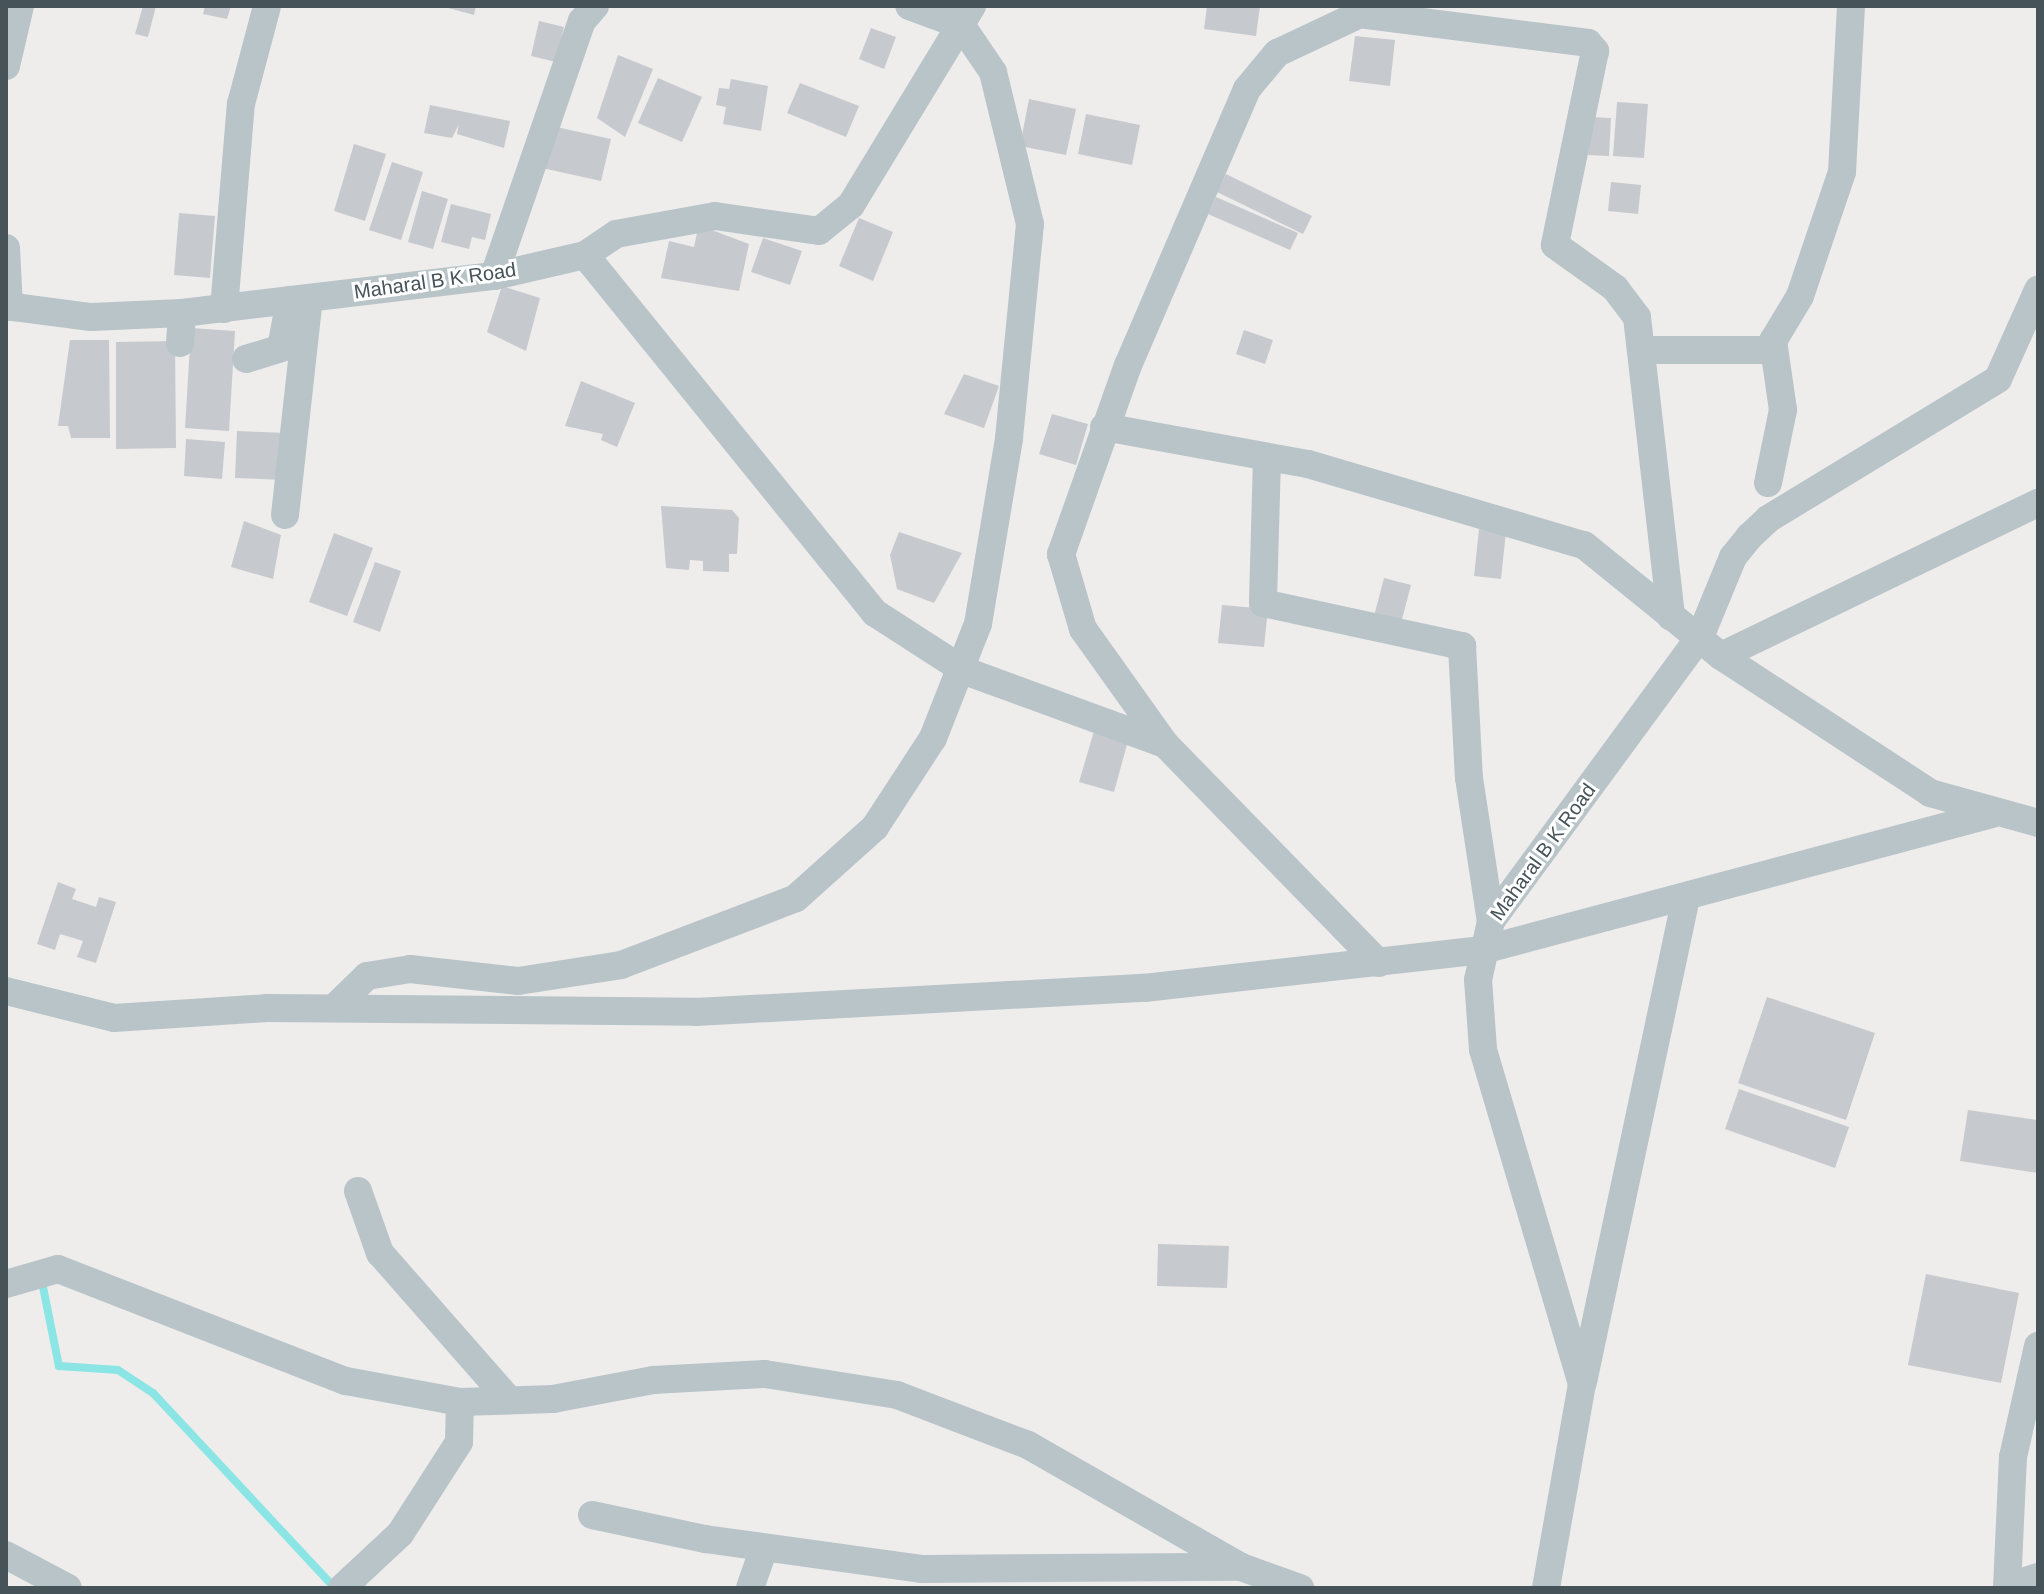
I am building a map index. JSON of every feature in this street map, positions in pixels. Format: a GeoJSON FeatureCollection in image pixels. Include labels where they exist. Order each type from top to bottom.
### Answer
{"type":"FeatureCollection","features":[{"type":"Feature","properties":{"kind":"street"},"geometry":{"type":"LineString","coordinates":[[6,66],[20,6]]}},
{"type":"Feature","properties":{"kind":"street"},"geometry":{"type":"LineString","coordinates":[[224,309],[241,104],[267,6]]}},
{"type":"Feature","properties":{"kind":"street"},"geometry":{"type":"LineString","coordinates":[[494,276],[582,21],[595,6]]}},
{"type":"Feature","properties":{"kind":"street"},"geometry":{"type":"LineString","coordinates":[[334,1008],[367,976],[410,969],[518,981],[621,965],[796,898],[875,827],[933,738],[965,671],[1009,438],[1030,224],[993,72],[966,16],[909,6]]}},
{"type":"Feature","properties":{"kind":"street"},"geometry":{"type":"LineString","coordinates":[[1768,483],[1783,410],[1773,350],[1776,330],[1800,296],[1842,172],[1851,6]]}},
{"type":"Feature","properties":{"kind":"street"},"geometry":{"type":"LineString","coordinates":[[1379,963],[1165,744],[1083,629],[1068,593],[1061,554],[1104,427],[1258,70],[1368,10],[1592,46],[1555,245],[1615,288],[1637,317],[1646,350],[1671,617]]}},
{"type":"Feature","properties":{"kind":"street","name":"Maharal B K Road"},"geometry":{"type":"LineString","coordinates":[[8,306],[91,317],[182,313],[494,276],[585,255],[616,234],[715,216],[819,231],[835,224],[914,111],[966,16]]}},
{"type":"Feature","properties":{"kind":"street"},"geometry":{"type":"LineString","coordinates":[[6,248],[8,306]]}},
{"type":"Feature","properties":{"kind":"street"},"geometry":{"type":"LineString","coordinates":[[585,255],[875,613],[965,671],[1165,744]]}},
{"type":"Feature","properties":{"kind":"street","name":"Maharal B K Road"},"geometry":{"type":"LineString","coordinates":[[1546,1588],[1582,1384],[1483,1049],[1483,950],[1491,921],[1710,647],[1733,557],[1749,537],[1768,519],[1998,379],[2038,290]]}},
{"type":"Feature","properties":{"kind":"street"},"geometry":{"type":"LineString","coordinates":[[246,359],[281,348],[299,299]]}},
{"type":"Feature","properties":{"kind":"street"},"geometry":{"type":"LineString","coordinates":[[285,515],[299,299]]}},
{"type":"Feature","properties":{"kind":"street"},"geometry":{"type":"LineString","coordinates":[[180,343],[182,313]]}},
{"type":"Feature","properties":{"kind":"street"},"geometry":{"type":"LineString","coordinates":[[1646,350],[1773,350]]}},
{"type":"Feature","properties":{"kind":"street"},"geometry":{"type":"LineString","coordinates":[[1104,427],[1267,458],[1542,528],[1615,565],[1671,617],[1710,647],[1930,793],[1992,814],[2038,823]]}},
{"type":"Feature","properties":{"kind":"street"},"geometry":{"type":"LineString","coordinates":[[1267,458],[1263,603],[1462,646],[1469,778],[1491,921]]}},
{"type":"Feature","properties":{"kind":"street"},"geometry":{"type":"LineString","coordinates":[[1710,647],[2038,503]]}},
{"type":"Feature","properties":{"kind":"street"},"geometry":{"type":"LineString","coordinates":[[6,991],[114,1018],[334,1008],[853,1006],[1379,963],[1483,950],[1685,901],[1992,814]]}},
{"type":"Feature","properties":{"kind":"street"},"geometry":{"type":"LineString","coordinates":[[1582,1384],[1685,901]]}},
{"type":"Feature","properties":{"kind":"street"},"geometry":{"type":"LineString","coordinates":[[358,1191],[380,1253],[509,1400]]}},
{"type":"Feature","properties":{"kind":"street"},"geometry":{"type":"LineString","coordinates":[[6,1284],[58,1269],[346,1381],[460,1402],[509,1400],[765,1374],[897,1395],[1028,1445],[1241,1567],[1300,1588]]}},
{"type":"Feature","properties":{"kind":"street"},"geometry":{"type":"LineString","coordinates":[[2038,1346],[2013,1457],[2007,1588],[2038,1577]]}},
{"type":"Feature","properties":{"kind":"street"},"geometry":{"type":"LineString","coordinates":[[344,1586],[400,1534],[459,1442],[460,1402]]}},
{"type":"Feature","properties":{"kind":"street"},"geometry":{"type":"LineString","coordinates":[[592,1515],[764,1548],[921,1569],[1241,1567]]}},
{"type":"Feature","properties":{"kind":"street"},"geometry":{"type":"LineString","coordinates":[[750,1588],[764,1548]]}},
{"type":"Feature","properties":{"kind":"street"},"geometry":{"type":"LineString","coordinates":[[6,1555],[68,1588]]}},
{"type":"Feature","properties":{"kind":"building"},"geometry":{"type":"Polygon","coordinates":[[[143,6],[156,6],[148,37],[135,34],[143,6]]]}},
{"type":"Feature","properties":{"kind":"building"},"geometry":{"type":"Polygon","coordinates":[[[205,6],[231,6],[227,19],[203,14],[205,6]]]}},
{"type":"Feature","properties":{"kind":"building"},"geometry":{"type":"Polygon","coordinates":[[[441,6],[476,6],[474,15],[441,6]]]}},
{"type":"Feature","properties":{"kind":"building"},"geometry":{"type":"Polygon","coordinates":[[[1207,6],[1260,6],[1256,36],[1204,29],[1207,6]]]}},
{"type":"Feature","properties":{"kind":"building"},"geometry":{"type":"Polygon","coordinates":[[[539,21],[564,27],[556,62],[531,56],[539,21]]]}},
{"type":"Feature","properties":{"kind":"building"},"geometry":{"type":"Polygon","coordinates":[[[871,28],[896,37],[884,69],[859,59],[871,28]]]}},
{"type":"Feature","properties":{"kind":"building"},"geometry":{"type":"Polygon","coordinates":[[[1355,36],[1395,40],[1390,86],[1349,81],[1355,36]]]}},
{"type":"Feature","properties":{"kind":"building"},"geometry":{"type":"Polygon","coordinates":[[[618,55],[653,69],[625,137],[597,118],[618,55]]]}},
{"type":"Feature","properties":{"kind":"building"},"geometry":{"type":"Polygon","coordinates":[[[658,78],[702,97],[682,142],[638,123],[658,78]]]}},
{"type":"Feature","properties":{"kind":"building"},"geometry":{"type":"Polygon","coordinates":[[[731,79],[768,86],[761,131],[723,124],[726,107],[716,105],[719,88],[729,89],[731,79]]]}},
{"type":"Feature","properties":{"kind":"building"},"geometry":{"type":"Polygon","coordinates":[[[800,83],[859,106],[846,137],[787,113],[800,83]]]}},
{"type":"Feature","properties":{"kind":"building"},"geometry":{"type":"Polygon","coordinates":[[[1029,99],[1076,109],[1066,155],[1020,146],[1029,99]]]}},
{"type":"Feature","properties":{"kind":"building"},"geometry":{"type":"Polygon","coordinates":[[[1617,102],[1648,104],[1644,158],[1613,156],[1617,102]]]}},
{"type":"Feature","properties":{"kind":"building"},"geometry":{"type":"Polygon","coordinates":[[[430,105],[510,121],[504,148],[457,134],[459,124],[452,138],[424,133],[430,105]]]}},
{"type":"Feature","properties":{"kind":"building"},"geometry":{"type":"Polygon","coordinates":[[[1086,114],[1140,125],[1132,165],[1078,154],[1086,114]]]}},
{"type":"Feature","properties":{"kind":"building"},"geometry":{"type":"Polygon","coordinates":[[[1590,117],[1611,118],[1609,156],[1588,155],[1590,117]]]}},
{"type":"Feature","properties":{"kind":"building"},"geometry":{"type":"Polygon","coordinates":[[[552,126],[611,139],[601,181],[542,168],[552,126]]]}},
{"type":"Feature","properties":{"kind":"building"},"geometry":{"type":"Polygon","coordinates":[[[354,144],[386,154],[365,221],[334,211],[354,144]]]}},
{"type":"Feature","properties":{"kind":"building"},"geometry":{"type":"Polygon","coordinates":[[[392,162],[423,172],[401,240],[369,230],[392,162]]]}},
{"type":"Feature","properties":{"kind":"building"},"geometry":{"type":"Polygon","coordinates":[[[1226,174],[1312,216],[1303,234],[1217,192],[1226,174]]]}},
{"type":"Feature","properties":{"kind":"building"},"geometry":{"type":"Polygon","coordinates":[[[1611,182],[1641,185],[1638,214],[1608,211],[1611,182]]]}},
{"type":"Feature","properties":{"kind":"building"},"geometry":{"type":"Polygon","coordinates":[[[422,191],[448,199],[433,249],[408,242],[422,191]]]}},
{"type":"Feature","properties":{"kind":"building"},"geometry":{"type":"Polygon","coordinates":[[[1216,197],[1298,233],[1290,250],[1208,214],[1216,197]]]}},
{"type":"Feature","properties":{"kind":"building"},"geometry":{"type":"Polygon","coordinates":[[[451,204],[491,214],[485,240],[472,237],[469,249],[441,242],[451,204]]]}},
{"type":"Feature","properties":{"kind":"building"},"geometry":{"type":"Polygon","coordinates":[[[179,213],[215,216],[210,278],[174,275],[179,213]]]}},
{"type":"Feature","properties":{"kind":"building"},"geometry":{"type":"Polygon","coordinates":[[[859,218],[893,232],[873,281],[839,266],[859,218]]]}},
{"type":"Feature","properties":{"kind":"building"},"geometry":{"type":"Polygon","coordinates":[[[709,229],[749,244],[739,291],[661,278],[669,241],[694,247],[697,233],[709,229]]]}},
{"type":"Feature","properties":{"kind":"building"},"geometry":{"type":"Polygon","coordinates":[[[763,238],[802,251],[790,285],[751,272],[763,238]]]}},
{"type":"Feature","properties":{"kind":"building"},"geometry":{"type":"Polygon","coordinates":[[[502,286],[540,298],[526,351],[487,332],[502,286]]]}},
{"type":"Feature","properties":{"kind":"building"},"geometry":{"type":"Polygon","coordinates":[[[191,328],[235,331],[229,431],[185,428],[191,328]]]}},
{"type":"Feature","properties":{"kind":"building"},"geometry":{"type":"Polygon","coordinates":[[[1244,330],[1273,340],[1265,364],[1236,354],[1244,330]]]}},
{"type":"Feature","properties":{"kind":"building"},"geometry":{"type":"Polygon","coordinates":[[[70,340],[109,340],[110,438],[71,438],[68,426],[58,426],[70,340]]]}},
{"type":"Feature","properties":{"kind":"building"},"geometry":{"type":"Polygon","coordinates":[[[175,341],[176,448],[116,449],[116,342],[175,341]]]}},
{"type":"Feature","properties":{"kind":"building"},"geometry":{"type":"Polygon","coordinates":[[[964,374],[999,386],[984,428],[944,414],[964,374]]]}},
{"type":"Feature","properties":{"kind":"building"},"geometry":{"type":"Polygon","coordinates":[[[581,381],[635,403],[617,447],[601,440],[603,434],[565,426],[581,381]]]}},
{"type":"Feature","properties":{"kind":"building"},"geometry":{"type":"Polygon","coordinates":[[[1052,414],[1088,424],[1076,465],[1039,454],[1052,414]]]}},
{"type":"Feature","properties":{"kind":"building"},"geometry":{"type":"Polygon","coordinates":[[[237,431],[287,433],[285,480],[235,478],[237,431]]]}},
{"type":"Feature","properties":{"kind":"building"},"geometry":{"type":"Polygon","coordinates":[[[186,439],[225,442],[222,479],[184,476],[186,439]]]}},
{"type":"Feature","properties":{"kind":"building"},"geometry":{"type":"Polygon","coordinates":[[[661,506],[732,510],[739,518],[737,554],[729,554],[729,572],[703,571],[703,561],[690,560],[689,570],[666,568],[661,506]]]}},
{"type":"Feature","properties":{"kind":"building"},"geometry":{"type":"Polygon","coordinates":[[[244,521],[281,535],[273,579],[231,567],[244,521]]]}},
{"type":"Feature","properties":{"kind":"building"},"geometry":{"type":"Polygon","coordinates":[[[1479,529],[1506,532],[1501,579],[1474,576],[1479,529]]]}},
{"type":"Feature","properties":{"kind":"building"},"geometry":{"type":"Polygon","coordinates":[[[899,532],[962,553],[934,603],[897,589],[890,555],[899,532]]]}},
{"type":"Feature","properties":{"kind":"building"},"geometry":{"type":"Polygon","coordinates":[[[334,533],[373,548],[347,616],[309,602],[334,533]]]}},
{"type":"Feature","properties":{"kind":"building"},"geometry":{"type":"Polygon","coordinates":[[[375,562],[401,571],[380,632],[353,622],[375,562]]]}},
{"type":"Feature","properties":{"kind":"building"},"geometry":{"type":"Polygon","coordinates":[[[1384,578],[1411,585],[1401,623],[1374,616],[1384,578]]]}},
{"type":"Feature","properties":{"kind":"building"},"geometry":{"type":"Polygon","coordinates":[[[1222,605],[1268,609],[1264,647],[1218,643],[1222,605]]]}},
{"type":"Feature","properties":{"kind":"building"},"geometry":{"type":"Polygon","coordinates":[[[1094,731],[1128,741],[1114,792],[1079,782],[1094,731]]]}},
{"type":"Feature","properties":{"kind":"building"},"geometry":{"type":"Polygon","coordinates":[[[58,882],[76,889],[72,899],[96,907],[99,897],[116,902],[96,963],[77,957],[83,941],[60,934],[55,950],[37,944],[58,882]]]}},
{"type":"Feature","properties":{"kind":"building"},"geometry":{"type":"Polygon","coordinates":[[[1767,997],[1875,1033],[1846,1120],[1738,1083],[1767,997]]]}},
{"type":"Feature","properties":{"kind":"building"},"geometry":{"type":"Polygon","coordinates":[[[1739,1089],[1849,1127],[1835,1168],[1725,1129],[1739,1089]]]}},
{"type":"Feature","properties":{"kind":"building"},"geometry":{"type":"Polygon","coordinates":[[[1968,1110],[2038,1120],[2038,1173],[1960,1161],[1968,1110]]]}},
{"type":"Feature","properties":{"kind":"building"},"geometry":{"type":"Polygon","coordinates":[[[1158,1244],[1229,1246],[1227,1288],[1157,1286],[1158,1244]]]}},
{"type":"Feature","properties":{"kind":"building"},"geometry":{"type":"Polygon","coordinates":[[[1926,1274],[2019,1293],[2001,1383],[1908,1365],[1926,1274]]]}},
{"type":"Feature","properties":{"kind":"waterway"},"geometry":{"type":"LineString","coordinates":[[41,1277],[59,1366],[118,1370],[153,1393],[335,1588]]}}]}
